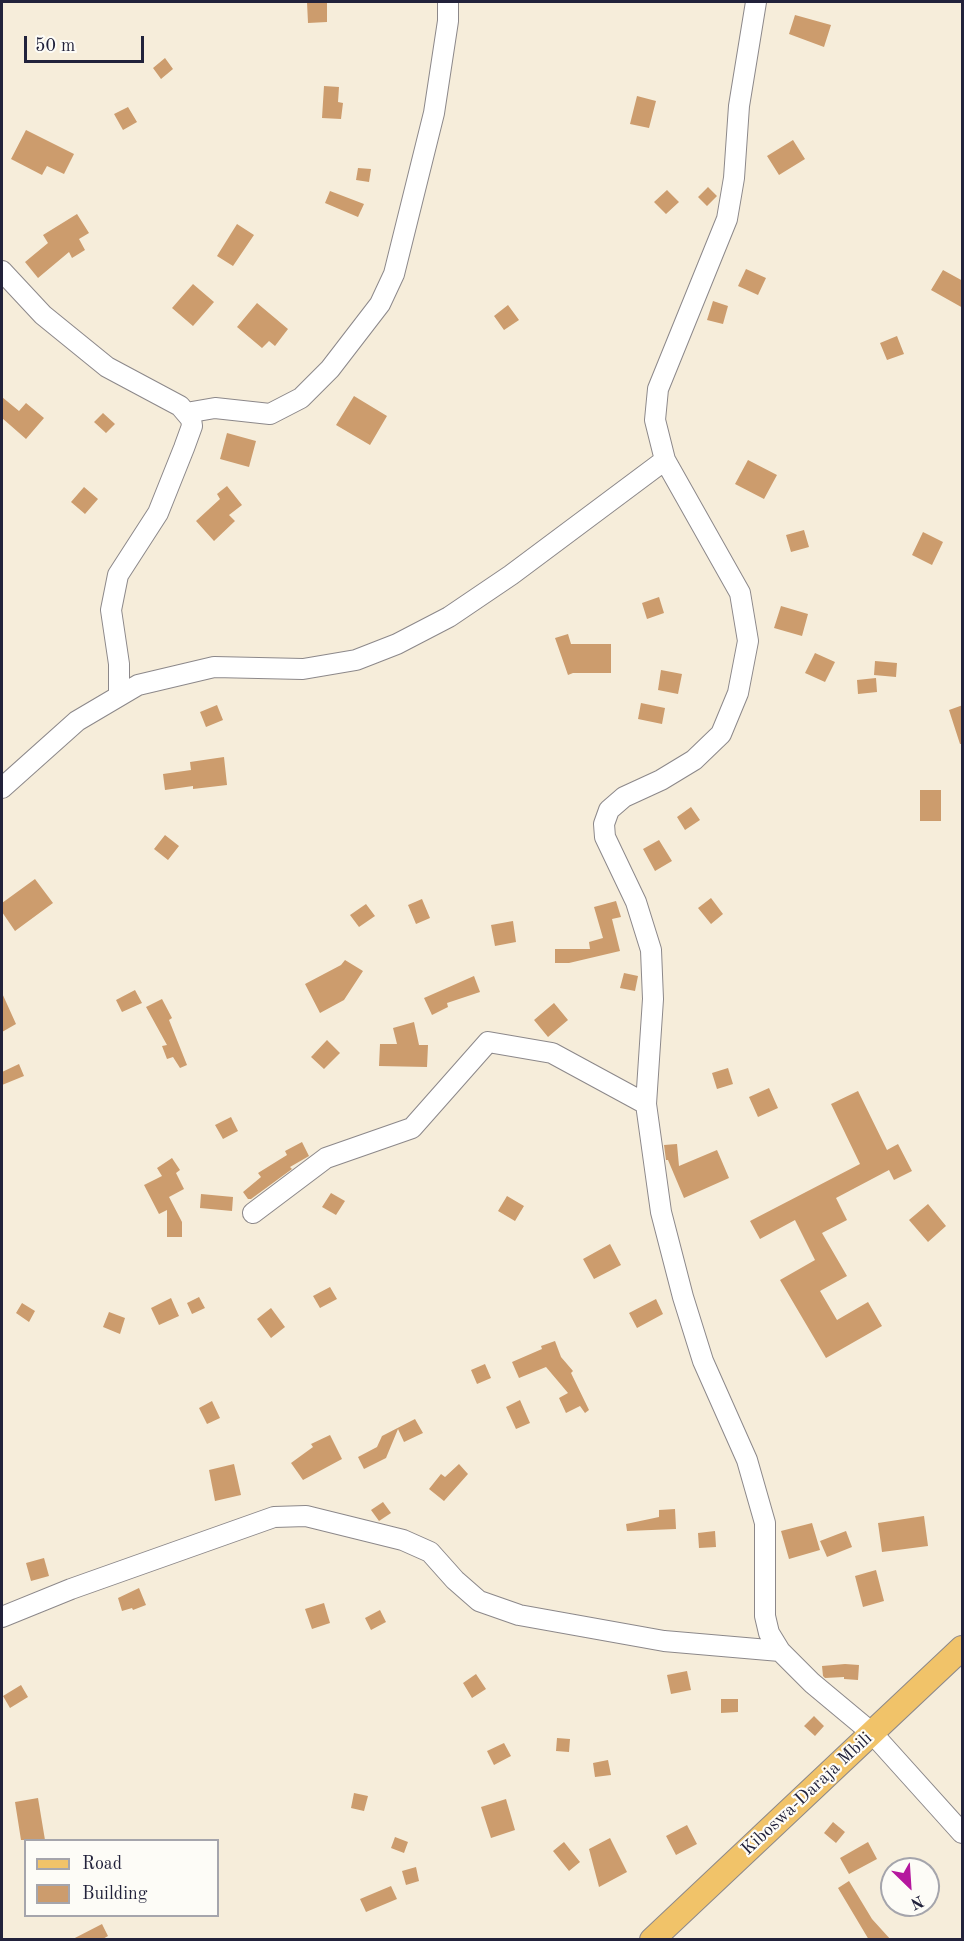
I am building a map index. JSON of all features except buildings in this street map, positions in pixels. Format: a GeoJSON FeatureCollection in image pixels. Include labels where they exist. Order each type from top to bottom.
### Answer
{"type":"FeatureCollection","features":[{"type":"Feature","properties":{"kind":"main road","name":"Kiboswa-Daraja Mbili"},"geometry":{"type":"LineString","coordinates":[[652,1940],[963,1648]]}},
{"type":"Feature","properties":{"kind":"street"},"geometry":{"type":"LineString","coordinates":[[186,413],[215,408],[270,414],[301,398],[330,369],[380,304],[394,274],[434,114],[448,21],[448,2]]}},
{"type":"Feature","properties":{"kind":"street"},"geometry":{"type":"LineString","coordinates":[[756,2],[739,106],[734,178],[727,219],[658,389],[655,420],[664,460],[740,593],[748,641],[738,693],[722,734],[694,760],[661,780],[624,797],[609,810],[604,824],[605,837],[636,902],[651,950],[653,999],[646,1104],[661,1212],[683,1297],[703,1361],[747,1460],[765,1523],[765,1616],[769,1633],[780,1652],[812,1683],[872,1733],[963,1833]]}},
{"type":"Feature","properties":{"kind":"street"},"geometry":{"type":"LineString","coordinates":[[2,271],[43,315],[108,367],[180,406],[191,419],[192,426],[158,513],[118,575],[111,610],[119,664],[119,694]]}},
{"type":"Feature","properties":{"kind":"street"},"geometry":{"type":"LineString","coordinates":[[2,788],[77,721],[119,694],[138,685],[214,667],[303,669],[356,660],[397,644],[449,616],[511,575],[664,460]]}},
{"type":"Feature","properties":{"kind":"street"},"geometry":{"type":"LineString","coordinates":[[253,1213],[326,1158],[412,1128],[488,1042],[552,1053],[646,1104]]}},
{"type":"Feature","properties":{"kind":"street"},"geometry":{"type":"LineString","coordinates":[[2,1617],[71,1588],[274,1517],[306,1516],[403,1540],[430,1552],[455,1580],[479,1601],[519,1615],[664,1641],[780,1652]]}}]}
